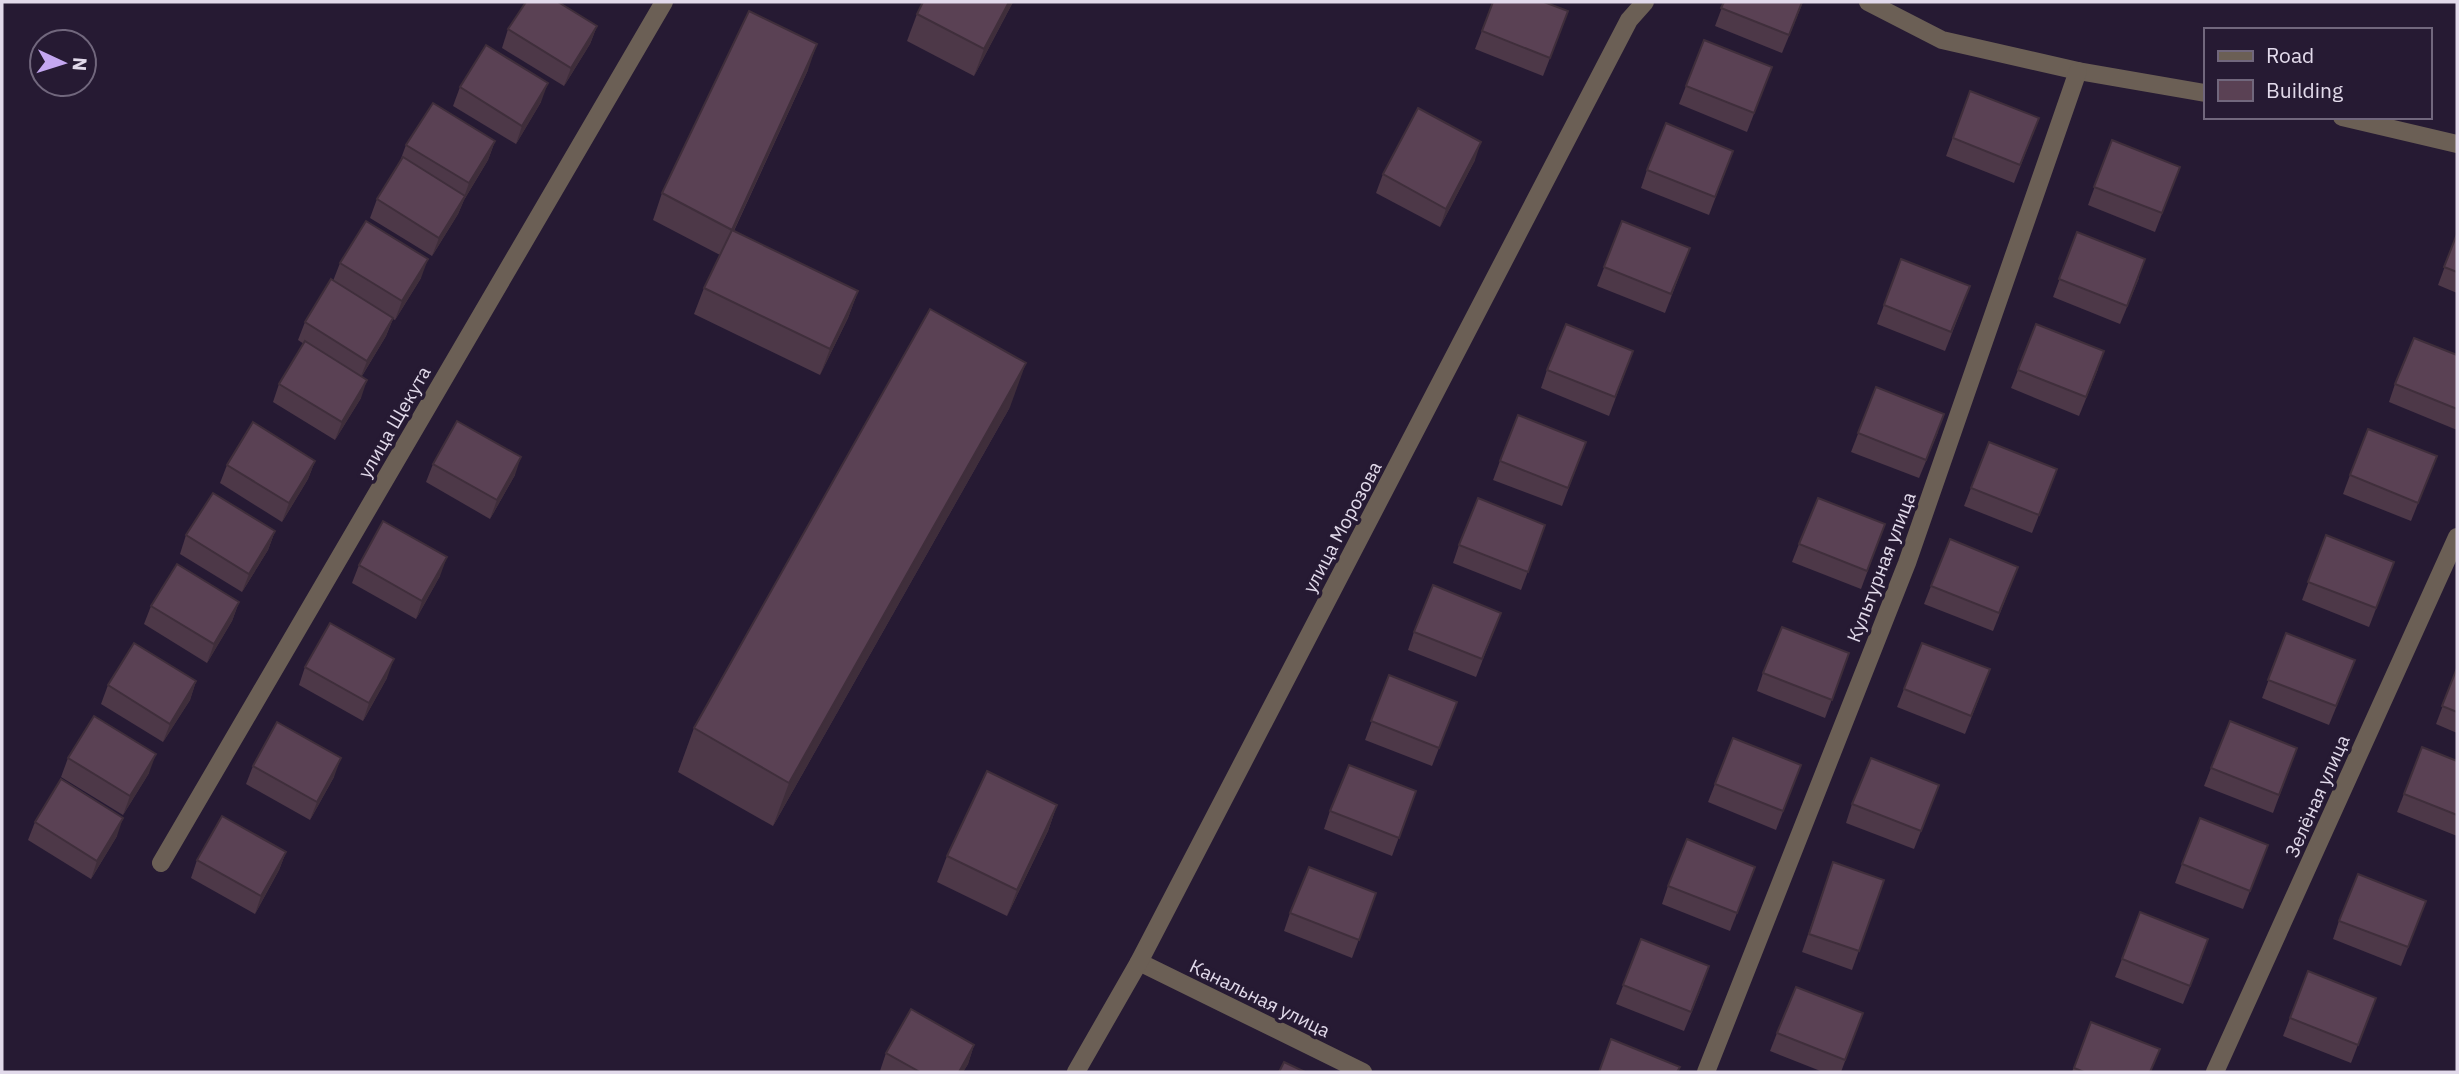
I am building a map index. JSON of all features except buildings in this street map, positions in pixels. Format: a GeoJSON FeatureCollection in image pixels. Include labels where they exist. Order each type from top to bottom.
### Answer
{"type":"FeatureCollection","features":[{"type":"Feature","properties":{"kind":"street","name":"улица Щекута"},"geometry":{"type":"LineString","coordinates":[[161,863],[664,2]]}},
{"type":"Feature","properties":{"kind":"street","name":"улица Морозова"},"geometry":{"type":"LineString","coordinates":[[1076,1072],[1139,962],[1629,20],[1646,2]]}},
{"type":"Feature","properties":{"kind":"street"},"geometry":{"type":"LineString","coordinates":[[1868,2],[1942,40],[2078,71],[2204,93]]}},
{"type":"Feature","properties":{"kind":"street","name":"Культурная улица"},"geometry":{"type":"LineString","coordinates":[[1706,1072],[1907,563],[2078,71]]}},
{"type":"Feature","properties":{"kind":"street"},"geometry":{"type":"LineString","coordinates":[[2351,119],[2457,144]]}},
{"type":"Feature","properties":{"kind":"street","name":"Зелёная улица"},"geometry":{"type":"LineString","coordinates":[[2215,1072],[2457,537]]}},
{"type":"Feature","properties":{"kind":"street","name":"Канальная улица"},"geometry":{"type":"LineString","coordinates":[[1139,962],[1363,1072]]}}]}
